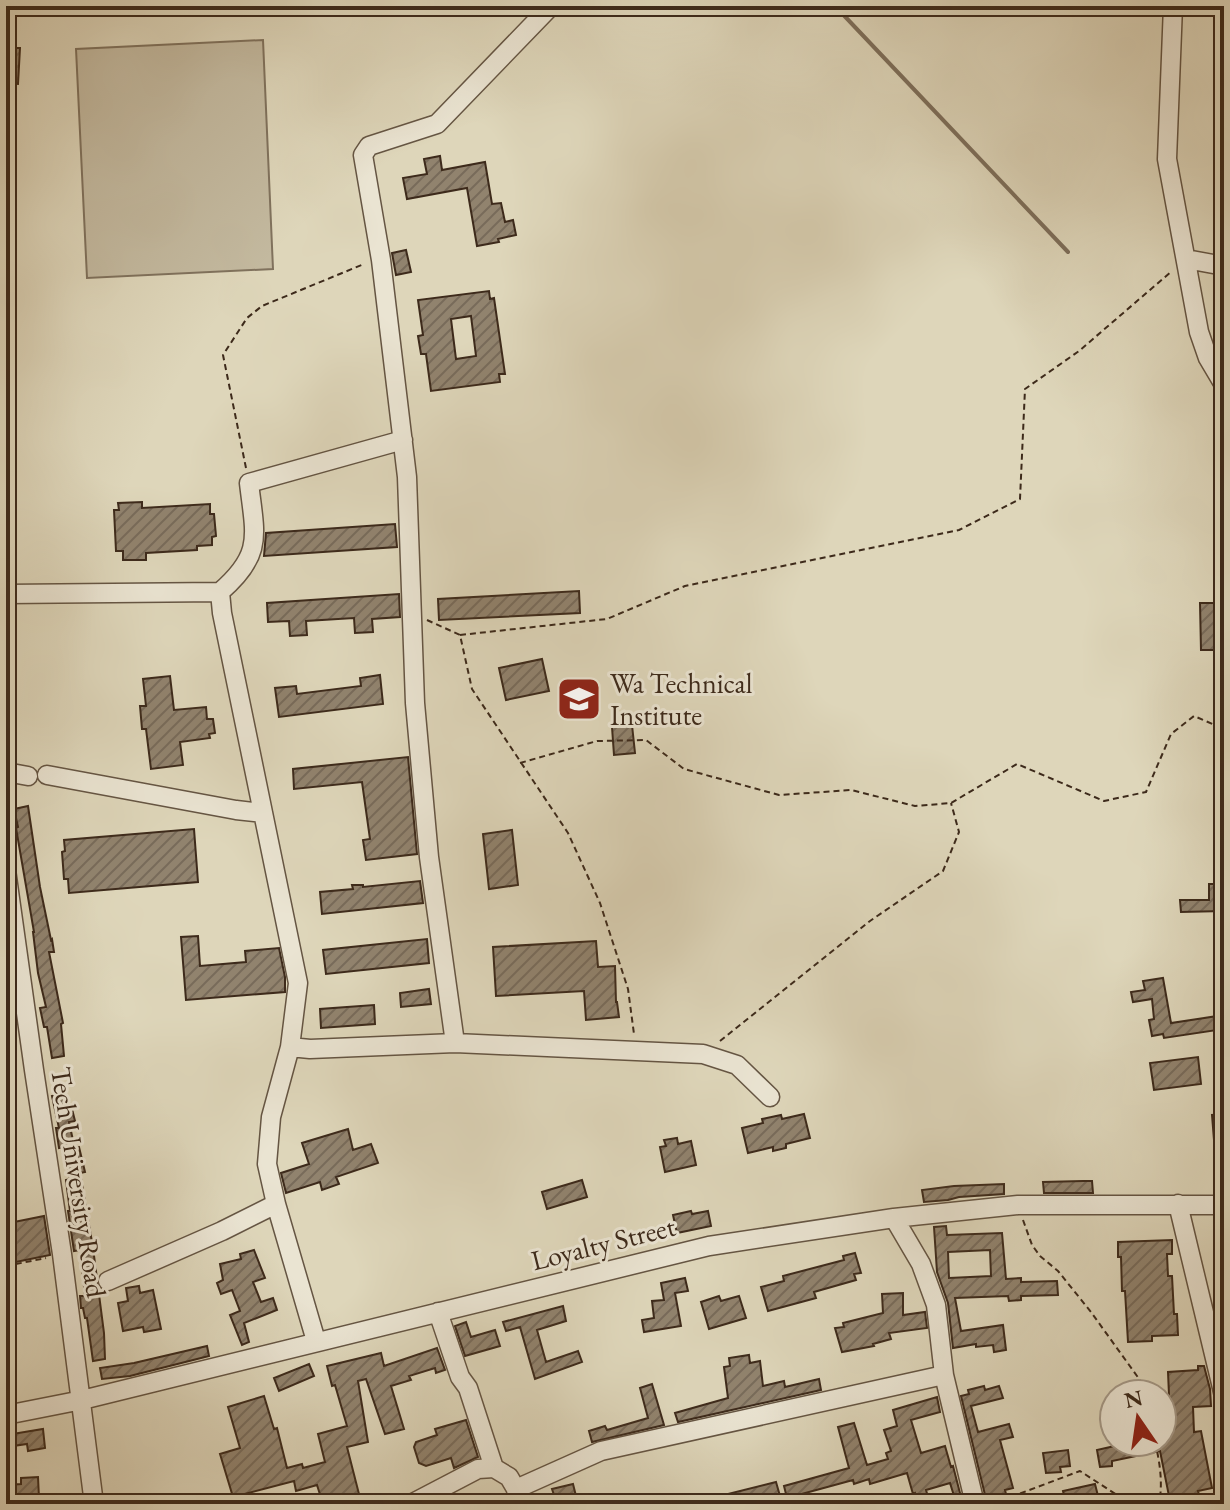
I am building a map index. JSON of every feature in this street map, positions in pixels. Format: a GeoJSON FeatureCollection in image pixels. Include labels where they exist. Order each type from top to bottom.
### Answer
{"type":"FeatureCollection","features":[{"type":"Feature","properties":{"kind":"street"},"geometry":{"type":"LineString","coordinates":[[455,1043],[429,857],[415,703],[407,477],[381,260],[363,155],[369,146],[437,124],[551,6]]}},
{"type":"Feature","properties":{"kind":"street"},"geometry":{"type":"LineString","coordinates":[[1173,6],[1167,159],[1202,344],[1224,385]]}},
{"type":"Feature","properties":{"kind":"street"},"geometry":{"type":"LineString","coordinates":[[1186,259],[1224,266]]}},
{"type":"Feature","properties":{"kind":"street"},"geometry":{"type":"LineString","coordinates":[[6,594],[220,592],[245,567],[253,550],[249,483],[403,440]]}},
{"type":"Feature","properties":{"kind":"street"},"geometry":{"type":"LineString","coordinates":[[220,592],[298,983],[290,1047],[271,1117],[267,1164],[316,1341]]}},
{"type":"Feature","properties":{"kind":"street"},"geometry":{"type":"LineString","coordinates":[[6,772],[263,813]]}},
{"type":"Feature","properties":{"kind":"street","name":"Tech University Road"},"geometry":{"type":"LineString","coordinates":[[6,870],[8,902],[62,1254],[94,1504]]}},
{"type":"Feature","properties":{"kind":"street"},"geometry":{"type":"LineString","coordinates":[[290,1047],[310,1049],[455,1043],[703,1054],[737,1065],[770,1097]]}},
{"type":"Feature","properties":{"kind":"street"},"geometry":{"type":"LineString","coordinates":[[108,1281],[276,1204]]}},
{"type":"Feature","properties":{"kind":"street"},"geometry":{"type":"LineString","coordinates":[[1178,1204],[1224,1396]]}},
{"type":"Feature","properties":{"kind":"street","name":"Loyalty Street"},"geometry":{"type":"LineString","coordinates":[[6,1415],[82,1400],[709,1246],[894,1218],[1018,1205],[1224,1205]]}},
{"type":"Feature","properties":{"kind":"street"},"geometry":{"type":"LineString","coordinates":[[894,1218],[921,1264],[936,1305],[944,1375],[975,1504]]}},
{"type":"Feature","properties":{"kind":"street"},"geometry":{"type":"LineString","coordinates":[[438,1312],[460,1377],[468,1388],[494,1468]]}},
{"type":"Feature","properties":{"kind":"street"},"geometry":{"type":"LineString","coordinates":[[411,1504],[478,1469],[494,1468],[509,1477],[517,1496],[601,1451],[944,1375]]}},
{"type":"Feature","properties":{"kind":"path"},"geometry":{"type":"LineString","coordinates":[[412,613],[460,635],[607,619],[685,586],[959,530],[1020,499],[1025,389],[1079,351],[1186,259]]}},
{"type":"Feature","properties":{"kind":"path"},"geometry":{"type":"LineString","coordinates":[[249,483],[223,355],[247,318],[262,306],[369,262],[381,260]]}},
{"type":"Feature","properties":{"kind":"path"},"geometry":{"type":"LineString","coordinates":[[460,635],[472,689],[568,833],[600,903],[628,989],[636,1051]]}},
{"type":"Feature","properties":{"kind":"path"},"geometry":{"type":"LineString","coordinates":[[520,763],[597,741],[646,740],[684,769],[779,795],[851,790],[915,806],[951,803],[1017,764],[1104,801],[1146,792],[1171,734],[1194,716],[1224,729]]}},
{"type":"Feature","properties":{"kind":"path"},"geometry":{"type":"LineString","coordinates":[[703,1054],[870,921],[943,871],[959,832],[951,803]]}},
{"type":"Feature","properties":{"kind":"path"},"geometry":{"type":"LineString","coordinates":[[1018,1205],[1032,1245],[1091,1312],[1138,1378]]}},
{"type":"Feature","properties":{"kind":"path"},"geometry":{"type":"LineString","coordinates":[[6,1266],[62,1254]]}},
{"type":"Feature","properties":{"kind":"path"},"geometry":{"type":"LineString","coordinates":[[1159,1458],[1159,1504]]}},
{"type":"Feature","properties":{"kind":"path"},"geometry":{"type":"LineString","coordinates":[[991,1504],[1080,1471],[1135,1504]]}},
{"type":"Feature","properties":{"kind":"shaded area"},"geometry":{"type":"Polygon","coordinates":[[[263,40],[273,269],[87,278],[76,49],[263,40]]]}},
{"type":"Feature","properties":{"kind":"building"},"geometry":{"type":"Polygon","coordinates":[[[6,36],[16,36],[16,48],[20,48],[18,84],[6,83],[6,36]]]}},
{"type":"Feature","properties":{"kind":"building"},"geometry":{"type":"Polygon","coordinates":[[[440,156],[442,170],[485,162],[492,204],[501,203],[505,222],[513,220],[516,235],[477,246],[467,188],[407,199],[403,178],[427,174],[424,159],[440,156]]]}},
{"type":"Feature","properties":{"kind":"building"},"geometry":{"type":"Polygon","coordinates":[[[406,250],[411,272],[396,275],[392,253],[406,250]]]}},
{"type":"Feature","properties":{"kind":"building"},"geometry":{"type":"Polygon","coordinates":[[[489,291],[490,299],[494,298],[505,374],[499,374],[500,382],[431,391],[426,354],[421,354],[418,336],[423,335],[418,300],[489,291]],[[471,316],[451,319],[456,359],[476,356],[471,316]]]}},
{"type":"Feature","properties":{"kind":"building"},"geometry":{"type":"Polygon","coordinates":[[[142,502],[142,508],[210,504],[216,536],[212,537],[212,545],[197,546],[197,550],[146,553],[146,560],[123,560],[123,551],[116,551],[114,510],[119,510],[118,503],[142,502]]]}},
{"type":"Feature","properties":{"kind":"building"},"geometry":{"type":"Polygon","coordinates":[[[395,524],[397,547],[264,556],[266,533],[395,524]]]}},
{"type":"Feature","properties":{"kind":"building"},"geometry":{"type":"Polygon","coordinates":[[[579,591],[580,613],[439,620],[438,599],[579,591]]]}},
{"type":"Feature","properties":{"kind":"building"},"geometry":{"type":"Polygon","coordinates":[[[399,594],[400,617],[372,619],[373,632],[355,633],[354,618],[306,621],[307,635],[290,636],[289,621],[268,622],[267,603],[399,594]]]}},
{"type":"Feature","properties":{"kind":"building"},"geometry":{"type":"Polygon","coordinates":[[[1200,603],[1224,603],[1224,650],[1201,650],[1200,603]]]}},
{"type":"Feature","properties":{"kind":"building"},"geometry":{"type":"Polygon","coordinates":[[[542,659],[549,691],[506,700],[499,668],[542,659]]]}},
{"type":"Feature","properties":{"kind":"building"},"geometry":{"type":"Polygon","coordinates":[[[380,675],[383,704],[279,717],[275,688],[296,686],[297,694],[361,686],[360,678],[380,675]]]}},
{"type":"Feature","properties":{"kind":"building"},"geometry":{"type":"Polygon","coordinates":[[[170,676],[174,710],[206,707],[207,719],[213,719],[215,733],[209,734],[210,738],[180,742],[183,765],[151,769],[146,729],[142,729],[140,706],[146,706],[143,679],[170,676]]]}},
{"type":"Feature","properties":{"kind":"building"},"geometry":{"type":"Polygon","coordinates":[[[632,725],[635,753],[614,755],[612,727],[632,725]]]}},
{"type":"Feature","properties":{"kind":"building"},"geometry":{"type":"Polygon","coordinates":[[[408,757],[417,854],[366,860],[363,840],[370,839],[362,782],[294,789],[293,769],[408,757]]]}},
{"type":"Feature","properties":{"kind":"building"},"geometry":{"type":"Polygon","coordinates":[[[28,806],[54,952],[49,952],[63,1023],[64,1056],[52,1058],[40,1008],[46,1007],[38,973],[14,809],[28,806]]]}},
{"type":"Feature","properties":{"kind":"building"},"geometry":{"type":"Polygon","coordinates":[[[194,829],[198,882],[69,893],[68,879],[64,879],[64,840],[194,829]]]}},
{"type":"Feature","properties":{"kind":"building"},"geometry":{"type":"Polygon","coordinates":[[[512,830],[518,885],[489,889],[483,834],[512,830]]]}},
{"type":"Feature","properties":{"kind":"building"},"geometry":{"type":"Polygon","coordinates":[[[420,881],[423,903],[322,914],[320,892],[353,889],[352,885],[363,887],[420,881]]]}},
{"type":"Feature","properties":{"kind":"building"},"geometry":{"type":"Polygon","coordinates":[[[1209,884],[1224,884],[1224,911],[1181,912],[1180,900],[1209,900],[1209,884]]]}},
{"type":"Feature","properties":{"kind":"building"},"geometry":{"type":"Polygon","coordinates":[[[198,936],[200,966],[246,962],[245,951],[279,948],[285,992],[186,1000],[181,937],[198,936]]]}},
{"type":"Feature","properties":{"kind":"building"},"geometry":{"type":"Polygon","coordinates":[[[427,939],[429,963],[326,974],[323,950],[427,939]]]}},
{"type":"Feature","properties":{"kind":"building"},"geometry":{"type":"Polygon","coordinates":[[[596,941],[598,967],[615,966],[619,1017],[586,1020],[584,991],[496,996],[493,947],[596,941]]]}},
{"type":"Feature","properties":{"kind":"building"},"geometry":{"type":"Polygon","coordinates":[[[1163,978],[1171,1023],[1224,1015],[1224,1029],[1164,1038],[1163,1034],[1152,1036],[1149,1020],[1154,1019],[1152,999],[1133,1002],[1131,992],[1145,990],[1143,981],[1163,978]]]}},
{"type":"Feature","properties":{"kind":"building"},"geometry":{"type":"Polygon","coordinates":[[[429,989],[431,1004],[401,1007],[400,993],[429,989]]]}},
{"type":"Feature","properties":{"kind":"building"},"geometry":{"type":"Polygon","coordinates":[[[374,1005],[375,1024],[321,1028],[320,1009],[374,1005]]]}},
{"type":"Feature","properties":{"kind":"building"},"geometry":{"type":"Polygon","coordinates":[[[1198,1057],[1201,1084],[1154,1090],[1150,1063],[1198,1057]]]}},
{"type":"Feature","properties":{"kind":"building"},"geometry":{"type":"Polygon","coordinates":[[[65,1093],[75,1121],[69,1122],[74,1145],[59,1148],[56,1128],[59,1128],[52,1096],[65,1093]]]}},
{"type":"Feature","properties":{"kind":"building"},"geometry":{"type":"Polygon","coordinates":[[[804,1114],[810,1138],[786,1144],[786,1148],[773,1151],[773,1147],[748,1153],[742,1128],[763,1123],[762,1119],[804,1114]]]}},
{"type":"Feature","properties":{"kind":"building"},"geometry":{"type":"Polygon","coordinates":[[[1224,1114],[1224,1165],[1216,1165],[1212,1115],[1224,1114]]]}},
{"type":"Feature","properties":{"kind":"building"},"geometry":{"type":"Polygon","coordinates":[[[348,1129],[353,1150],[371,1144],[378,1163],[336,1177],[339,1184],[322,1190],[320,1182],[286,1193],[281,1173],[309,1164],[302,1143],[348,1129]]]}},
{"type":"Feature","properties":{"kind":"building"},"geometry":{"type":"Polygon","coordinates":[[[677,1138],[678,1144],[691,1141],[696,1165],[665,1172],[660,1147],[666,1146],[664,1140],[677,1138]]]}},
{"type":"Feature","properties":{"kind":"building"},"geometry":{"type":"Polygon","coordinates":[[[79,1147],[85,1172],[80,1173],[104,1333],[105,1359],[93,1361],[87,1318],[81,1308],[80,1296],[85,1296],[80,1250],[74,1251],[68,1211],[66,1180],[70,1179],[65,1149],[79,1147]]]}},
{"type":"Feature","properties":{"kind":"building"},"geometry":{"type":"Polygon","coordinates":[[[582,1180],[587,1197],[547,1209],[542,1192],[582,1180]]]}},
{"type":"Feature","properties":{"kind":"building"},"geometry":{"type":"Polygon","coordinates":[[[1092,1181],[1093,1193],[1044,1193],[1043,1182],[1092,1181]]]}},
{"type":"Feature","properties":{"kind":"building"},"geometry":{"type":"Polygon","coordinates":[[[1004,1184],[1004,1194],[924,1202],[922,1190],[954,1186],[1004,1184]]]}},
{"type":"Feature","properties":{"kind":"building"},"geometry":{"type":"Polygon","coordinates":[[[691,1211],[692,1214],[708,1211],[711,1226],[677,1233],[673,1215],[691,1211]]]}},
{"type":"Feature","properties":{"kind":"building"},"geometry":{"type":"Polygon","coordinates":[[[44,1216],[50,1255],[6,1264],[6,1234],[11,1233],[9,1223],[44,1216]]]}},
{"type":"Feature","properties":{"kind":"building"},"geometry":{"type":"Polygon","coordinates":[[[946,1226],[947,1235],[1002,1233],[1006,1279],[1021,1278],[1021,1282],[1057,1281],[1058,1295],[1021,1296],[1021,1300],[1009,1301],[1008,1296],[955,1298],[961,1331],[1003,1325],[1006,1350],[994,1352],[993,1345],[976,1347],[976,1344],[953,1348],[948,1303],[937,1272],[934,1227],[946,1226]],[[990,1250],[948,1252],[949,1278],[991,1276],[990,1250]]]}},
{"type":"Feature","properties":{"kind":"building"},"geometry":{"type":"Polygon","coordinates":[[[1172,1240],[1172,1254],[1167,1254],[1168,1276],[1172,1276],[1178,1335],[1152,1336],[1152,1341],[1128,1342],[1118,1242],[1172,1240]]]}},
{"type":"Feature","properties":{"kind":"building"},"geometry":{"type":"Polygon","coordinates":[[[254,1250],[265,1278],[253,1282],[261,1302],[273,1298],[277,1310],[244,1323],[249,1342],[242,1345],[230,1315],[240,1311],[232,1290],[221,1294],[217,1283],[223,1280],[220,1264],[241,1259],[240,1254],[254,1250]]]}},
{"type":"Feature","properties":{"kind":"building"},"geometry":{"type":"Polygon","coordinates":[[[855,1253],[861,1273],[854,1274],[856,1280],[814,1292],[816,1298],[768,1311],[761,1287],[784,1281],[783,1276],[844,1260],[843,1256],[855,1253]]]}},
{"type":"Feature","properties":{"kind":"building"},"geometry":{"type":"Polygon","coordinates":[[[685,1278],[688,1291],[675,1293],[681,1326],[644,1332],[642,1320],[654,1318],[652,1301],[664,1300],[661,1283],[685,1278]]]}},
{"type":"Feature","properties":{"kind":"building"},"geometry":{"type":"Polygon","coordinates":[[[139,1286],[140,1293],[153,1290],[161,1329],[144,1332],[143,1327],[123,1331],[118,1303],[128,1301],[126,1288],[139,1286]]]}},
{"type":"Feature","properties":{"kind":"building"},"geometry":{"type":"Polygon","coordinates":[[[903,1293],[903,1315],[925,1312],[927,1328],[889,1333],[891,1339],[874,1346],[842,1352],[835,1328],[883,1313],[882,1294],[903,1293]]]}},
{"type":"Feature","properties":{"kind":"building"},"geometry":{"type":"Polygon","coordinates":[[[719,1296],[721,1301],[739,1296],[746,1318],[709,1329],[701,1302],[719,1296]]]}},
{"type":"Feature","properties":{"kind":"building"},"geometry":{"type":"Polygon","coordinates":[[[563,1306],[566,1321],[537,1330],[546,1362],[578,1351],[582,1362],[535,1379],[520,1327],[506,1331],[503,1322],[563,1306]]]}},
{"type":"Feature","properties":{"kind":"building"},"geometry":{"type":"Polygon","coordinates":[[[466,1322],[471,1337],[495,1330],[500,1346],[465,1356],[455,1326],[466,1322]]]}},
{"type":"Feature","properties":{"kind":"building"},"geometry":{"type":"Polygon","coordinates":[[[207,1346],[209,1356],[130,1376],[102,1379],[100,1368],[207,1346]]]}},
{"type":"Feature","properties":{"kind":"building"},"geometry":{"type":"Polygon","coordinates":[[[437,1348],[445,1370],[436,1373],[435,1368],[409,1376],[411,1380],[391,1386],[404,1429],[385,1434],[366,1379],[358,1381],[368,1442],[347,1447],[360,1498],[338,1504],[323,1504],[317,1485],[296,1491],[294,1481],[233,1497],[220,1454],[240,1448],[228,1407],[264,1396],[274,1429],[277,1428],[287,1468],[302,1464],[303,1468],[325,1462],[318,1434],[347,1426],[327,1366],[381,1353],[384,1366],[437,1348]]]}},
{"type":"Feature","properties":{"kind":"building"},"geometry":{"type":"Polygon","coordinates":[[[749,1355],[750,1363],[760,1361],[763,1386],[784,1381],[785,1387],[819,1379],[821,1390],[678,1422],[675,1413],[728,1398],[724,1367],[730,1366],[729,1358],[749,1355]]]}},
{"type":"Feature","properties":{"kind":"building"},"geometry":{"type":"Polygon","coordinates":[[[309,1364],[314,1376],[279,1391],[274,1378],[309,1364]]]}},
{"type":"Feature","properties":{"kind":"building"},"geometry":{"type":"Polygon","coordinates":[[[1198,1366],[1204,1366],[1211,1406],[1193,1407],[1194,1432],[1201,1431],[1212,1488],[1198,1491],[1199,1495],[1179,1499],[1178,1495],[1169,1496],[1161,1458],[1178,1458],[1178,1378],[1168,1378],[1168,1372],[1198,1370],[1198,1366]]]}},
{"type":"Feature","properties":{"kind":"building"},"geometry":{"type":"Polygon","coordinates":[[[652,1384],[664,1425],[592,1442],[589,1431],[605,1426],[607,1430],[648,1418],[640,1388],[652,1384]]]}},
{"type":"Feature","properties":{"kind":"building"},"geometry":{"type":"Polygon","coordinates":[[[984,1386],[985,1390],[999,1386],[1003,1398],[971,1406],[978,1432],[1009,1424],[1013,1437],[1000,1440],[1013,1488],[1005,1490],[1006,1494],[986,1499],[961,1396],[969,1394],[968,1390],[984,1386]]]}},
{"type":"Feature","properties":{"kind":"building"},"geometry":{"type":"Polygon","coordinates":[[[937,1397],[940,1412],[911,1420],[921,1453],[945,1446],[961,1497],[955,1499],[950,1483],[926,1490],[930,1504],[918,1504],[907,1473],[870,1484],[869,1479],[854,1484],[853,1480],[787,1498],[784,1486],[849,1468],[838,1427],[854,1423],[867,1465],[888,1459],[886,1453],[891,1451],[884,1430],[897,1426],[893,1410],[937,1397]]]}},
{"type":"Feature","properties":{"kind":"building"},"geometry":{"type":"Polygon","coordinates":[[[466,1420],[478,1457],[454,1468],[451,1458],[426,1466],[419,1463],[414,1447],[416,1442],[437,1435],[435,1429],[466,1420]]]}},
{"type":"Feature","properties":{"kind":"building"},"geometry":{"type":"Polygon","coordinates":[[[43,1429],[45,1448],[28,1451],[27,1444],[6,1447],[6,1435],[43,1429]]]}},
{"type":"Feature","properties":{"kind":"building"},"geometry":{"type":"Polygon","coordinates":[[[1068,1450],[1070,1466],[1060,1467],[1061,1472],[1046,1473],[1043,1453],[1068,1450]]]}},
{"type":"Feature","properties":{"kind":"building"},"geometry":{"type":"Polygon","coordinates":[[[1098,1458],[1126,1458],[1112,1461],[1112,1466],[1100,1467],[1098,1458]]]}},
{"type":"Feature","properties":{"kind":"building"},"geometry":{"type":"Polygon","coordinates":[[[38,1477],[39,1498],[6,1501],[6,1485],[21,1484],[21,1478],[38,1477]]]}},
{"type":"Feature","properties":{"kind":"building"},"geometry":{"type":"Polygon","coordinates":[[[776,1482],[780,1496],[747,1504],[705,1504],[704,1500],[776,1482]]]}},
{"type":"Feature","properties":{"kind":"building"},"geometry":{"type":"Polygon","coordinates":[[[573,1484],[578,1504],[535,1504],[535,1499],[554,1495],[552,1489],[573,1484]]]}},
{"type":"Feature","properties":{"kind":"building"},"geometry":{"type":"Polygon","coordinates":[[[1095,1484],[1100,1504],[1066,1504],[1063,1491],[1095,1484]]]}},
{"type":"Feature","properties":{"kind":"waterway"},"geometry":{"type":"LineString","coordinates":[[835,6],[1068,252]]}},
{"type":"Feature","properties":{"kind":"place","name":"Wa Technical Institute"},"geometry":{"type":"Point","coordinates":[579,699]}}]}
